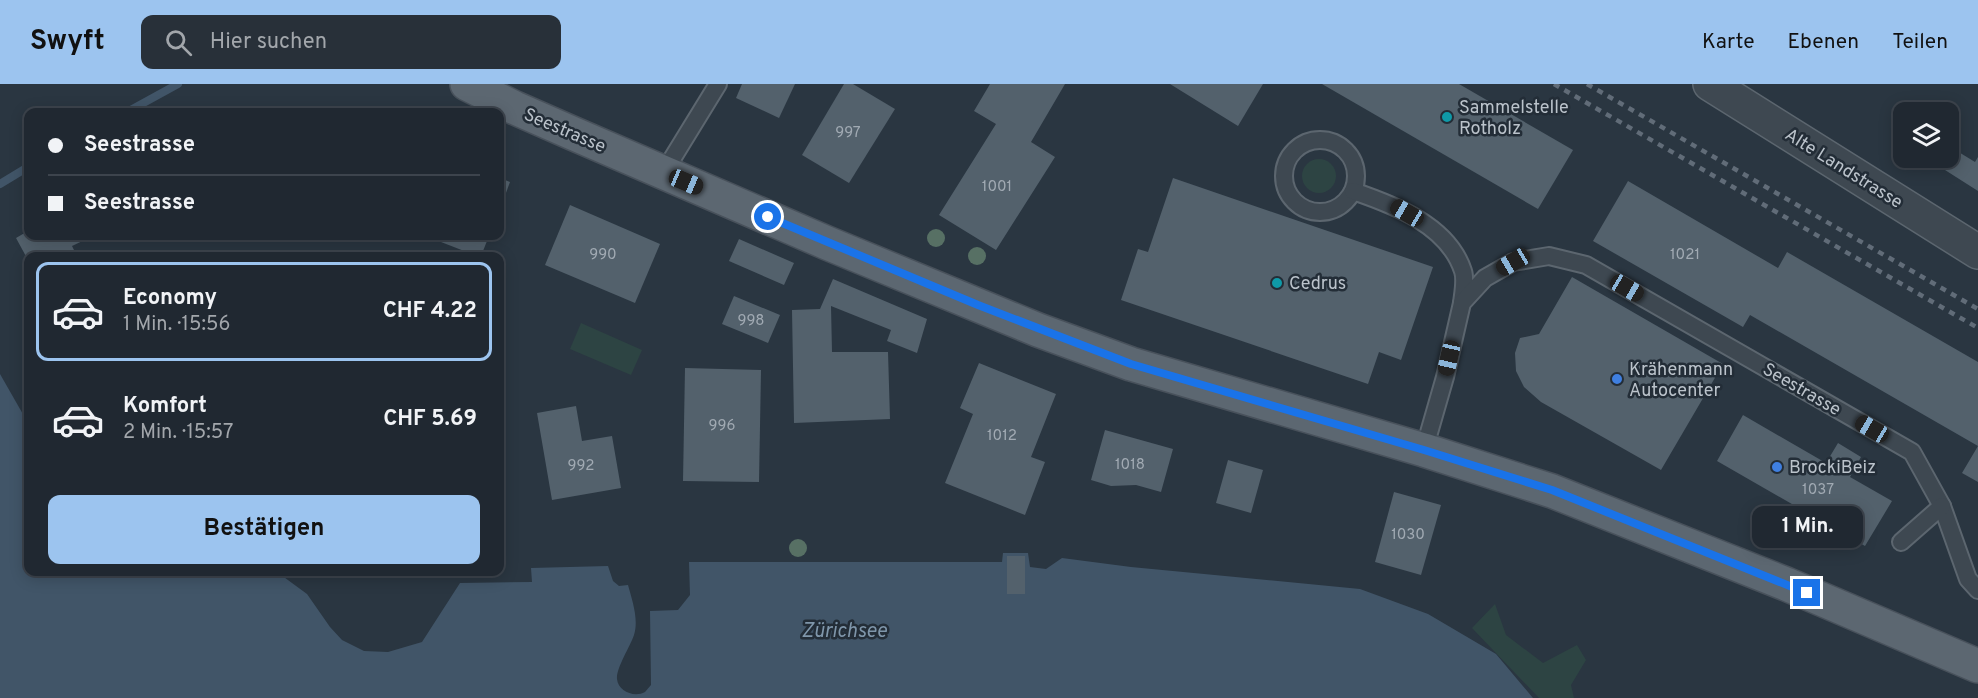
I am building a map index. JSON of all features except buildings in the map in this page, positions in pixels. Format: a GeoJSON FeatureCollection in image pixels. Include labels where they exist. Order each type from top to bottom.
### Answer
{"type":"FeatureCollection","features":[{"type":"Feature","properties":{"kind":"main road","name":"Seestrasse"},"geometry":{"type":"LineString","coordinates":[[467,84],[514,108],[958,297],[1131,364],[1552,490],[1786,584],[1978,666]]}},
{"type":"Feature","properties":{"kind":"street","name":"Alte Landstrasse"},"geometry":{"type":"LineString","coordinates":[[1710,84],[1978,252]]}},
{"type":"Feature","properties":{"kind":"lane"},"geometry":{"type":"LineString","coordinates":[[664,172],[718,84]]}},
{"type":"Feature","properties":{"kind":"lane"},"geometry":{"type":"LineString","coordinates":[[1311,141],[1331,142],[1339,146],[1352,160],[1356,181],[1353,191],[1339,207],[1318,213],[1307,210],[1290,197],[1285,187],[1286,164],[1300,146],[1311,141]]}},
{"type":"Feature","properties":{"kind":"lane","name":"Seestrasse"},"geometry":{"type":"LineString","coordinates":[[1353,191],[1392,204],[1423,222],[1451,247],[1464,272],[1462,303],[1445,377],[1424,450]]}},
{"type":"Feature","properties":{"kind":"lane","name":"Seestrasse"},"geometry":{"type":"LineString","coordinates":[[1462,303],[1485,278],[1513,262],[1549,256],[1586,265],[1912,452],[1942,506],[1968,579],[1978,590]]}},
{"type":"Feature","properties":{"kind":"lane"},"geometry":{"type":"LineString","coordinates":[[1901,542],[1942,506]]}},
{"type":"Feature","properties":{"kind":"green space"},"geometry":{"type":"Polygon","coordinates":[[[1319,159],[1331,164],[1336,176],[1331,188],[1319,193],[1307,188],[1302,176],[1307,164],[1319,159]]]}},
{"type":"Feature","properties":{"kind":"green space"},"geometry":{"type":"Polygon","coordinates":[[[581,323],[642,350],[631,375],[570,349],[581,323]]]}},
{"type":"Feature","properties":{"kind":"green space"},"geometry":{"type":"Polygon","coordinates":[[[1495,604],[1506,635],[1543,663],[1577,645],[1586,660],[1571,685],[1574,698],[1539,698],[1472,628],[1495,604]]]}},
{"type":"Feature","properties":{"kind":"water","name":"Zürichsee"},"geometry":{"type":"Polygon","coordinates":[[[0,374],[24,416],[24,576],[282,576],[307,594],[342,640],[364,651],[388,652],[422,642],[460,583],[532,582],[531,568],[608,566],[613,581],[619,586],[628,585],[635,616],[634,635],[617,674],[618,683],[627,692],[641,694],[651,685],[650,611],[678,610],[690,595],[689,562],[1002,562],[1003,553],[1028,553],[1030,567],[1046,569],[1062,558],[1131,567],[1360,589],[1428,614],[1496,654],[1533,698],[0,698],[0,374]]]}},
{"type":"Feature","properties":{"kind":"waterway"},"geometry":{"type":"LineString","coordinates":[[134,108],[178,84]]}},
{"type":"Feature","properties":{"kind":"waterway"},"geometry":{"type":"LineString","coordinates":[[0,184],[24,169]]}},
{"type":"Feature","properties":{"kind":"railway"},"geometry":{"type":"LineString","coordinates":[[1554,84],[1978,328]]}},
{"type":"Feature","properties":{"kind":"railway"},"geometry":{"type":"LineString","coordinates":[[1587,84],[1978,309]]}},
{"type":"Feature","properties":{"kind":"place","name":"Sammelstelle Rotholz"},"geometry":{"type":"Point","coordinates":[1447,117]}},
{"type":"Feature","properties":{"kind":"place","name":"Cedrus"},"geometry":{"type":"Point","coordinates":[1277,283]}},
{"type":"Feature","properties":{"kind":"place","name":"Krähenmann Autocenter"},"geometry":{"type":"Point","coordinates":[1617,379]}},
{"type":"Feature","properties":{"kind":"place","name":"BrockiBeiz"},"geometry":{"type":"Point","coordinates":[1777,467]}},
{"type":"Feature","properties":{"kind":"route"},"geometry":{"type":"LineString","coordinates":[[768,217],[1038,330],[1131,364],[1552,490],[1807,593]]}}]}
